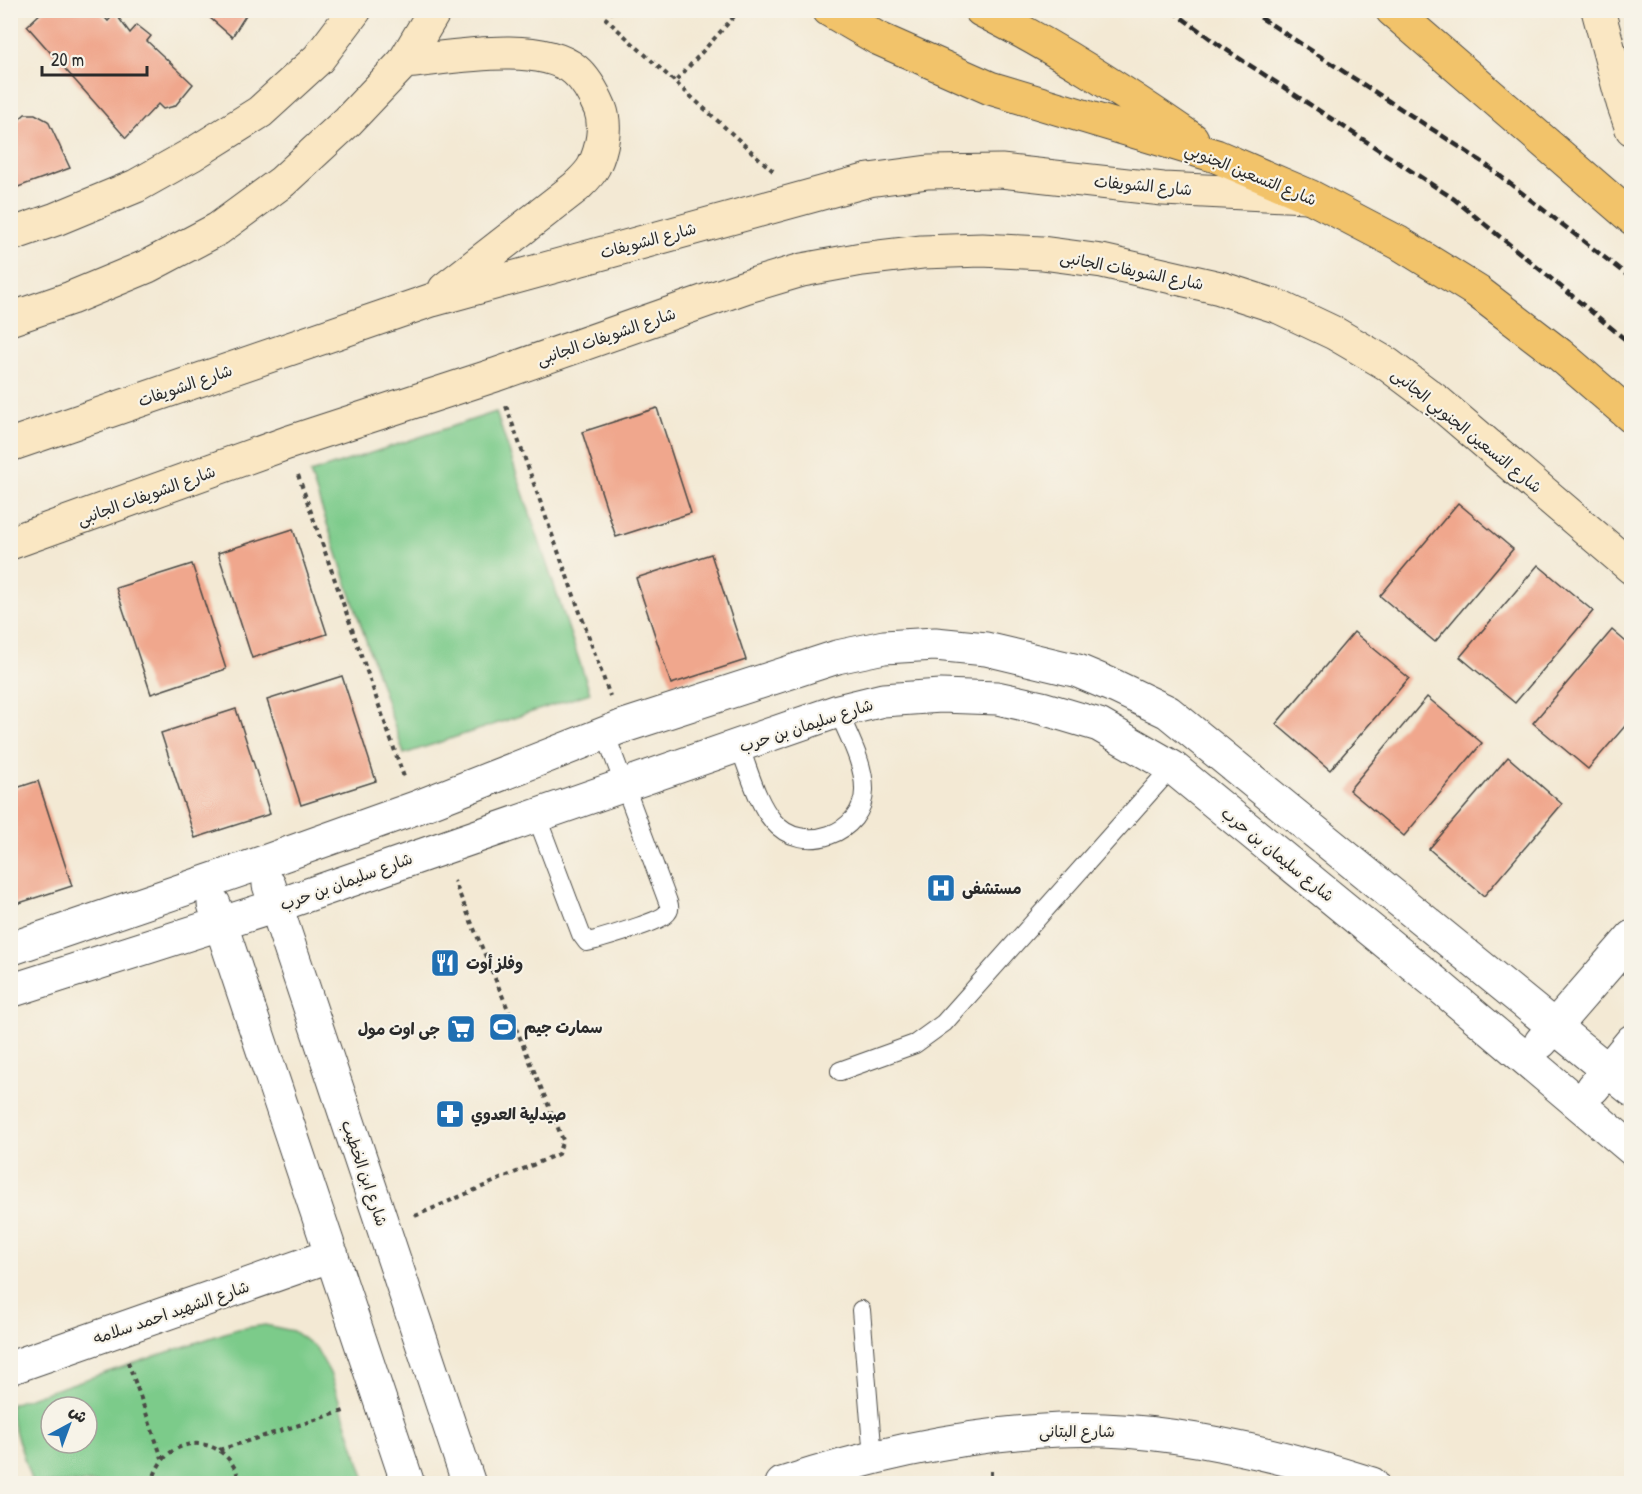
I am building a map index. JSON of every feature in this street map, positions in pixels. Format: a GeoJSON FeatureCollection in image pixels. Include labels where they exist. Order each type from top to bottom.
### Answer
{"type":"FeatureCollection","features":[{"type":"Feature","properties":{"kind":"highway","name":"شارع التسعين الجنوبي"},"geometry":{"type":"LineString","coordinates":[[829,10],[877,38],[990,88],[1216,156],[1309,196],[1399,243],[1478,292],[1559,354],[1632,417]]}},
{"type":"Feature","properties":{"kind":"highway"},"geometry":{"type":"LineString","coordinates":[[981,10],[1016,27],[1085,68],[1216,156]]}},
{"type":"Feature","properties":{"kind":"highway"},"geometry":{"type":"LineString","coordinates":[[1392,10],[1632,218]]}},
{"type":"Feature","properties":{"kind":"main road"},"geometry":{"type":"LineString","coordinates":[[10,236],[136,186],[260,112],[318,59],[355,10]]}},
{"type":"Feature","properties":{"kind":"main road"},"geometry":{"type":"LineString","coordinates":[[10,319],[71,298],[148,266],[218,229],[282,182],[348,121],[404,62],[435,10]]}},
{"type":"Feature","properties":{"kind":"main road"},"geometry":{"type":"LineString","coordinates":[[1598,10],[1632,129]]}},
{"type":"Feature","properties":{"kind":"main road"},"geometry":{"type":"LineString","coordinates":[[404,62],[499,53],[525,53],[552,57],[575,70],[593,90],[602,115],[602,142],[596,159],[593,167],[576,187],[432,300]]}},
{"type":"Feature","properties":{"kind":"main road","name":"شارع الشويفات"},"geometry":{"type":"LineString","coordinates":[[10,445],[432,300],[869,180],[928,172],[1000,171],[1163,189],[1309,196]]}},
{"type":"Feature","properties":{"kind":"main road","name":"شارع الشويفات الجانبى"},"geometry":{"type":"LineString","coordinates":[[10,543],[287,443],[495,375],[745,287],[802,270],[862,259],[921,252],[982,250],[1042,253],[1102,261],[1220,288]]}},
{"type":"Feature","properties":{"kind":"main road","name":"شارع التسعين الجنوبي الجانبى"},"geometry":{"type":"LineString","coordinates":[[1220,288],[1288,311],[1334,333],[1387,364],[1439,403],[1632,568]]}},
{"type":"Feature","properties":{"kind":"street"},"geometry":{"type":"LineString","coordinates":[[10,950],[415,808],[613,730],[837,657],[884,647],[935,644],[986,649],[1078,671],[1167,712],[1619,1081]]}},
{"type":"Feature","properties":{"kind":"street","name":"شارع سليمان بن حرب"},"geometry":{"type":"LineString","coordinates":[[10,991],[276,906],[838,711],[883,700],[940,696],[997,698],[1042,708],[1099,725],[1172,767],[1437,984],[1578,1106],[1632,1149]]}},
{"type":"Feature","properties":{"kind":"street","name":"شارع ابن الخطيب"},"geometry":{"type":"LineString","coordinates":[[261,863],[469,1484]]}},
{"type":"Feature","properties":{"kind":"street"},"geometry":{"type":"LineString","coordinates":[[206,883],[408,1484]]}},
{"type":"Feature","properties":{"kind":"street"},"geometry":{"type":"LineString","coordinates":[[1526,1060],[1632,937]]}},
{"type":"Feature","properties":{"kind":"street"},"geometry":{"type":"LineString","coordinates":[[1578,1106],[1619,1081],[1632,1041]]}},
{"type":"Feature","properties":{"kind":"street","name":"شارع الشهيد احمد سلامه"},"geometry":{"type":"LineString","coordinates":[[10,1368],[332,1255]]}},
{"type":"Feature","properties":{"kind":"street","name":"شارع البتانى"},"geometry":{"type":"LineString","coordinates":[[782,1484],[873,1458],[990,1434],[1061,1430],[1128,1432],[1197,1441],[1267,1454],[1372,1484]]}},
{"type":"Feature","properties":{"kind":"lane"},"geometry":{"type":"LineString","coordinates":[[739,746],[763,806],[774,822],[790,835],[810,839],[829,836],[847,826],[859,811],[864,791],[862,771],[838,711]]}},
{"type":"Feature","properties":{"kind":"lane"},"geometry":{"type":"LineString","coordinates":[[536,815],[580,934],[587,942],[663,917],[670,907],[624,785],[613,730]]}},
{"type":"Feature","properties":{"kind":"lane"},"geometry":{"type":"LineString","coordinates":[[840,1071],[915,1044],[944,1023],[1172,767]]}},
{"type":"Feature","properties":{"kind":"lane"},"geometry":{"type":"LineString","coordinates":[[861,1310],[873,1458]]}},
{"type":"Feature","properties":{"kind":"path"},"geometry":{"type":"LineString","coordinates":[[613,10],[606,19],[802,198]]}},
{"type":"Feature","properties":{"kind":"path"},"geometry":{"type":"LineString","coordinates":[[675,82],[740,10]]}},
{"type":"Feature","properties":{"kind":"path"},"geometry":{"type":"LineString","coordinates":[[495,375],[613,730]]}},
{"type":"Feature","properties":{"kind":"path"},"geometry":{"type":"LineString","coordinates":[[287,443],[415,808]]}},
{"type":"Feature","properties":{"kind":"path"},"geometry":{"type":"LineString","coordinates":[[384,1230],[558,1154],[563,1140],[440,848]]}},
{"type":"Feature","properties":{"kind":"path"},"geometry":{"type":"LineString","coordinates":[[117,1330],[162,1458]]}},
{"type":"Feature","properties":{"kind":"path"},"geometry":{"type":"LineString","coordinates":[[219,1450],[380,1400]]}},
{"type":"Feature","properties":{"kind":"path"},"geometry":{"type":"LineString","coordinates":[[152,1484],[154,1471],[162,1458],[183,1445],[208,1445],[219,1450],[230,1460],[238,1473],[240,1484]]}},
{"type":"Feature","properties":{"kind":"path"},"geometry":{"type":"LineString","coordinates":[[10,1475],[13,1484]]}},
{"type":"Feature","properties":{"kind":"green space"},"geometry":{"type":"Polygon","coordinates":[[[496,412],[590,693],[404,754],[310,473],[496,412]]]}},
{"type":"Feature","properties":{"kind":"green space"},"geometry":{"type":"Polygon","coordinates":[[[265,1325],[293,1331],[316,1348],[330,1373],[366,1483],[32,1483],[11,1418],[11,1404],[237,1329],[265,1325]]]}},
{"type":"Feature","properties":{"kind":"building"},"geometry":{"type":"Polygon","coordinates":[[[44,10],[98,10],[108,21],[115,13],[130,33],[137,25],[151,36],[147,41],[193,84],[175,106],[163,109],[158,104],[126,138],[27,26],[44,10]]]}},
{"type":"Feature","properties":{"kind":"building"},"geometry":{"type":"Polygon","coordinates":[[[201,10],[249,10],[232,37],[201,10]]]}},
{"type":"Feature","properties":{"kind":"building"},"geometry":{"type":"Polygon","coordinates":[[[25,114],[35,114],[48,121],[70,168],[10,190],[10,122],[12,126],[25,114]]]}},
{"type":"Feature","properties":{"kind":"building"},"geometry":{"type":"Polygon","coordinates":[[[657,408],[691,513],[616,537],[582,432],[657,408]]]}},
{"type":"Feature","properties":{"kind":"building"},"geometry":{"type":"Polygon","coordinates":[[[1458,503],[1513,549],[1435,642],[1380,596],[1458,503]]]}},
{"type":"Feature","properties":{"kind":"building"},"geometry":{"type":"Polygon","coordinates":[[[293,529],[327,634],[252,658],[218,553],[293,529]]]}},
{"type":"Feature","properties":{"kind":"building"},"geometry":{"type":"Polygon","coordinates":[[[711,554],[746,660],[671,684],[636,578],[711,554]]]}},
{"type":"Feature","properties":{"kind":"building"},"geometry":{"type":"Polygon","coordinates":[[[192,564],[226,669],[151,694],[116,588],[192,564]]]}},
{"type":"Feature","properties":{"kind":"building"},"geometry":{"type":"Polygon","coordinates":[[[1538,565],[1593,611],[1515,703],[1460,657],[1538,565]]]}},
{"type":"Feature","properties":{"kind":"building"},"geometry":{"type":"Polygon","coordinates":[[[1612,630],[1632,647],[1632,718],[1588,769],[1533,723],[1612,630]]]}},
{"type":"Feature","properties":{"kind":"building"},"geometry":{"type":"Polygon","coordinates":[[[1354,632],[1409,678],[1330,770],[1276,724],[1354,632]]]}},
{"type":"Feature","properties":{"kind":"building"},"geometry":{"type":"Polygon","coordinates":[[[342,676],[376,781],[301,805],[267,700],[342,676]]]}},
{"type":"Feature","properties":{"kind":"building"},"geometry":{"type":"Polygon","coordinates":[[[1427,697],[1482,743],[1404,836],[1349,790],[1427,697]]]}},
{"type":"Feature","properties":{"kind":"building"},"geometry":{"type":"Polygon","coordinates":[[[236,709],[270,814],[195,838],[161,733],[236,709]]]}},
{"type":"Feature","properties":{"kind":"building"},"geometry":{"type":"Polygon","coordinates":[[[1508,757],[1562,804],[1484,896],[1429,849],[1508,757]]]}},
{"type":"Feature","properties":{"kind":"building"},"geometry":{"type":"Polygon","coordinates":[[[38,781],[72,886],[10,906],[10,790],[38,781]]]}},
{"type":"Feature","properties":{"kind":"railway"},"geometry":{"type":"LineString","coordinates":[[1171,10],[1222,47],[1454,199],[1632,345]]}},
{"type":"Feature","properties":{"kind":"railway"},"geometry":{"type":"LineString","coordinates":[[1249,10],[1481,161],[1632,279]]}},
{"type":"Feature","properties":{"kind":"place","name":"مستشفى"},"geometry":{"type":"Point","coordinates":[941,888]}},
{"type":"Feature","properties":{"kind":"place","name":"وفلز أوت"},"geometry":{"type":"Point","coordinates":[445,963]}},
{"type":"Feature","properties":{"kind":"place","name":"سمارت جيم"},"geometry":{"type":"Point","coordinates":[503,1027]}},
{"type":"Feature","properties":{"kind":"place","name":"جى اوت مول"},"geometry":{"type":"Point","coordinates":[461,1029]}},
{"type":"Feature","properties":{"kind":"place","name":"صيدلية العدوي"},"geometry":{"type":"Point","coordinates":[450,1114]}}]}
